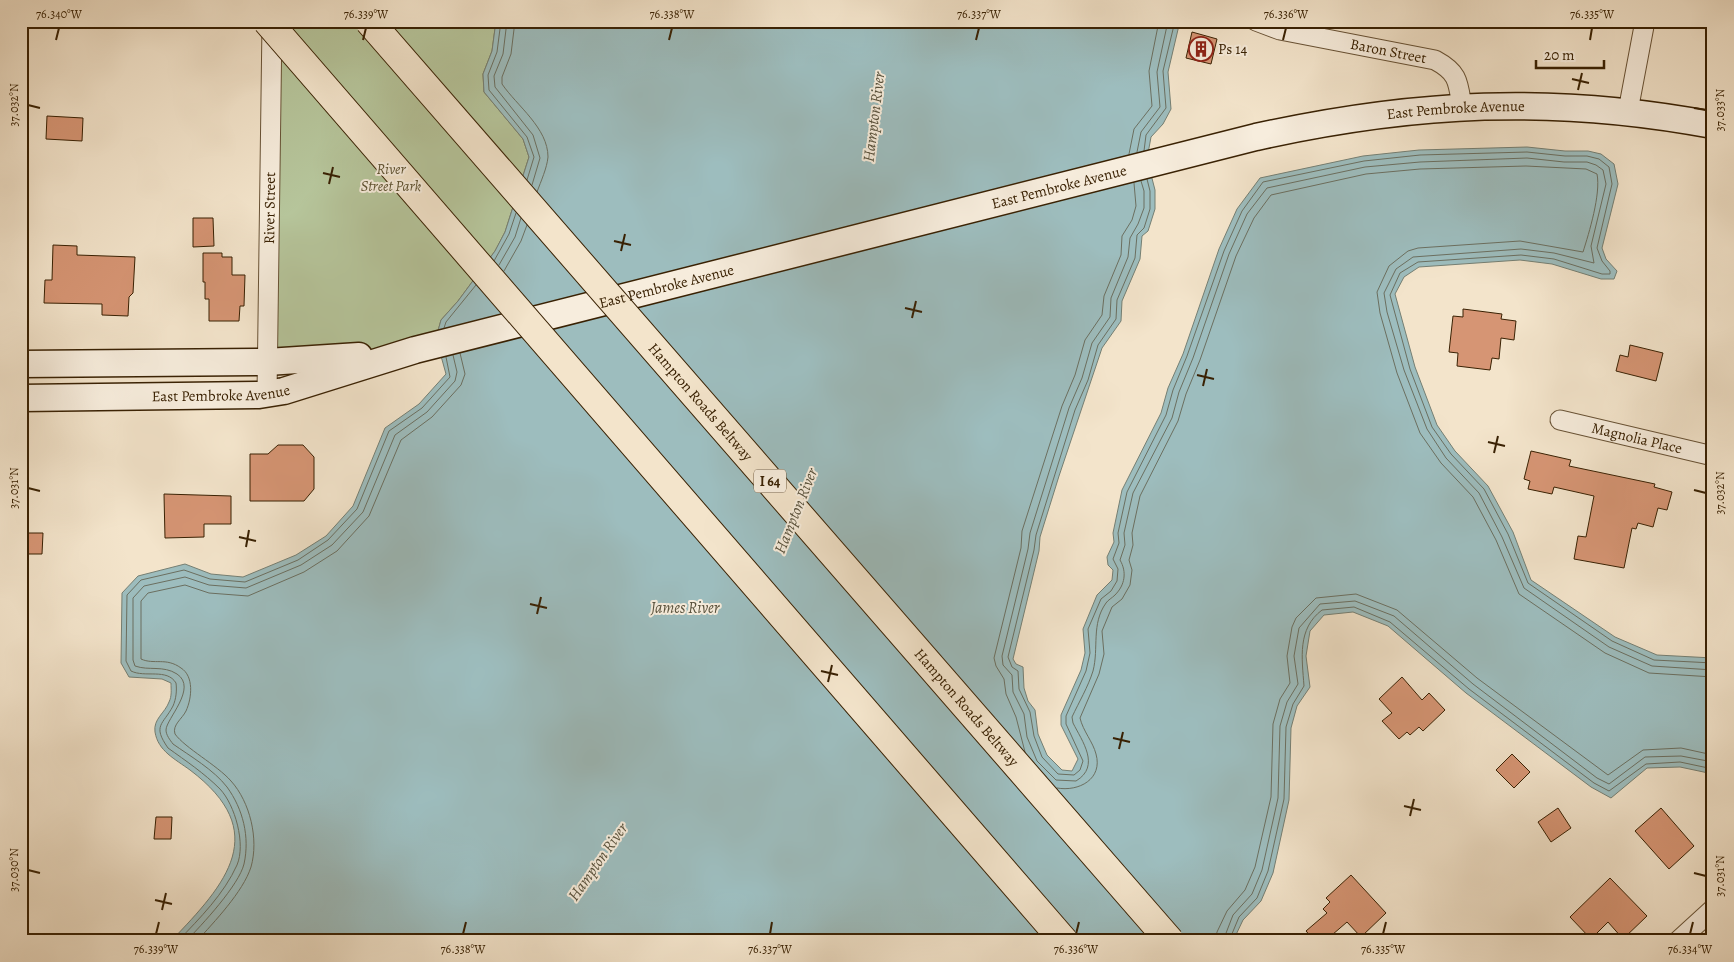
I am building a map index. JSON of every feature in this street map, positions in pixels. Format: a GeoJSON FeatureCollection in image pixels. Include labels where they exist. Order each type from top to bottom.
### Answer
{"type":"FeatureCollection","features":[{"type":"Feature","properties":{"kind":"highway"},"geometry":{"type":"LineString","coordinates":[[267,21],[1064,941]]}},
{"type":"Feature","properties":{"kind":"highway","name":"Hampton Roads Beltway"},"geometry":{"type":"LineString","coordinates":[[369,21],[1170,941]]}},
{"type":"Feature","properties":{"kind":"main road","name":"East Pembroke Avenue"},"geometry":{"type":"LineString","coordinates":[[21,398],[231,396],[284,391],[415,350],[1256,137],[1341,120],[1400,112],[1462,107],[1559,106],[1628,110],[1713,125]]}},
{"type":"Feature","properties":{"kind":"main road","name":"East Pembroke Avenue"},"geometry":{"type":"LineString","coordinates":[[21,364],[266,362],[415,350]]}},
{"type":"Feature","properties":{"kind":"street","name":"River Street"},"geometry":{"type":"LineString","coordinates":[[266,394],[272,21]]}},
{"type":"Feature","properties":{"kind":"street","name":"Baron Street"},"geometry":{"type":"LineString","coordinates":[[1256,21],[1280,30],[1435,60],[1448,67],[1457,78],[1462,107]]}},
{"type":"Feature","properties":{"kind":"street"},"geometry":{"type":"LineString","coordinates":[[1628,110],[1645,21]]}},
{"type":"Feature","properties":{"kind":"street","name":"Magnolia Place"},"geometry":{"type":"LineString","coordinates":[[1560,420],[1713,456]]}},
{"type":"Feature","properties":{"kind":"street"},"geometry":{"type":"LineString","coordinates":[[1678,941],[1713,909]]}},
{"type":"Feature","properties":{"kind":"green space","name":"River Street Park"},"geometry":{"type":"Polygon","coordinates":[[[268,21],[496,21],[492,51],[483,74],[484,92],[523,139],[529,157],[505,232],[495,251],[458,301],[441,320],[436,338],[379,352],[266,364],[268,21]]]}},
{"type":"Feature","properties":{"kind":"water","name":"James River"},"geometry":{"type":"Polygon","coordinates":[[[496,21],[1180,21],[1168,72],[1171,109],[1163,124],[1151,137],[1147,159],[1155,190],[1155,209],[1148,231],[1142,236],[1140,259],[1122,301],[1121,321],[1102,348],[1059,476],[1040,537],[1039,551],[1013,659],[1016,664],[1023,667],[1024,688],[1028,701],[1035,710],[1038,734],[1047,755],[1062,770],[1072,771],[1078,759],[1061,725],[1061,715],[1081,670],[1085,653],[1083,629],[1097,595],[1112,580],[1113,570],[1108,565],[1107,557],[1114,542],[1113,533],[1122,490],[1161,413],[1168,388],[1183,354],[1219,249],[1237,209],[1260,178],[1363,156],[1419,150],[1527,147],[1565,151],[1588,151],[1601,154],[1614,164],[1618,184],[1602,248],[1606,259],[1617,271],[1614,279],[1601,279],[1552,264],[1520,260],[1419,267],[1404,277],[1395,294],[1415,367],[1437,425],[1455,451],[1488,486],[1513,532],[1531,580],[1615,637],[1657,655],[1713,658],[1713,774],[1680,767],[1647,768],[1611,798],[1591,787],[1466,693],[1388,626],[1353,612],[1324,615],[1310,631],[1306,656],[1310,687],[1297,706],[1291,728],[1289,800],[1273,873],[1261,901],[1243,920],[1233,941],[171,941],[209,899],[223,878],[232,857],[235,836],[230,815],[215,793],[190,770],[168,754],[157,739],[155,732],[156,723],[170,700],[171,683],[162,679],[129,677],[121,663],[122,593],[138,576],[185,564],[211,574],[243,577],[296,555],[326,536],[353,506],[385,428],[419,404],[446,374],[436,338],[441,320],[458,301],[495,251],[505,232],[529,157],[523,139],[484,92],[483,74],[492,51],[496,21]]]}},
{"type":"Feature","properties":{"kind":"building","name":"Ps 14"},"geometry":{"type":"Polygon","coordinates":[[[1192,32],[1217,39],[1211,64],[1186,58],[1192,32]]]}},
{"type":"Feature","properties":{"kind":"building"},"geometry":{"type":"Polygon","coordinates":[[[47,116],[83,118],[82,141],[46,139],[47,116]]]}},
{"type":"Feature","properties":{"kind":"building"},"geometry":{"type":"Polygon","coordinates":[[[193,218],[213,218],[214,246],[193,247],[193,218]]]}},
{"type":"Feature","properties":{"kind":"building"},"geometry":{"type":"Polygon","coordinates":[[[53,245],[77,246],[77,255],[135,257],[133,293],[129,297],[128,316],[102,315],[102,304],[44,303],[45,280],[52,280],[53,245]]]}},
{"type":"Feature","properties":{"kind":"building"},"geometry":{"type":"Polygon","coordinates":[[[203,253],[222,253],[222,257],[232,257],[232,275],[245,275],[244,306],[240,306],[239,321],[209,321],[209,299],[205,299],[205,282],[203,282],[203,253]]]}},
{"type":"Feature","properties":{"kind":"building"},"geometry":{"type":"Polygon","coordinates":[[[1463,309],[1502,314],[1501,319],[1516,321],[1514,340],[1501,338],[1499,359],[1492,358],[1490,370],[1457,366],[1458,353],[1449,352],[1453,316],[1463,317],[1463,309]]]}},
{"type":"Feature","properties":{"kind":"building"},"geometry":{"type":"Polygon","coordinates":[[[1630,345],[1663,353],[1656,381],[1616,371],[1620,355],[1628,357],[1630,345]]]}},
{"type":"Feature","properties":{"kind":"building"},"geometry":{"type":"Polygon","coordinates":[[[278,445],[303,445],[314,457],[314,489],[304,501],[250,501],[250,454],[268,454],[278,445]]]}},
{"type":"Feature","properties":{"kind":"building"},"geometry":{"type":"Polygon","coordinates":[[[1531,451],[1571,460],[1569,466],[1655,484],[1654,487],[1672,492],[1667,510],[1658,508],[1653,527],[1638,523],[1636,529],[1632,528],[1624,568],[1574,559],[1578,536],[1586,537],[1594,496],[1554,487],[1552,494],[1528,489],[1530,481],[1524,479],[1531,451]]]}},
{"type":"Feature","properties":{"kind":"building"},"geometry":{"type":"Polygon","coordinates":[[[164,494],[231,496],[231,524],[204,524],[204,537],[165,538],[164,494]]]}},
{"type":"Feature","properties":{"kind":"building"},"geometry":{"type":"Polygon","coordinates":[[[21,533],[43,533],[42,554],[21,554],[21,533]]]}},
{"type":"Feature","properties":{"kind":"building"},"geometry":{"type":"Polygon","coordinates":[[[1402,677],[1422,700],[1429,693],[1445,710],[1423,731],[1419,727],[1410,735],[1407,732],[1399,739],[1382,721],[1392,713],[1379,699],[1402,677]]]}},
{"type":"Feature","properties":{"kind":"building"},"geometry":{"type":"Polygon","coordinates":[[[1512,754],[1530,772],[1514,788],[1496,770],[1512,754]]]}},
{"type":"Feature","properties":{"kind":"building"},"geometry":{"type":"Polygon","coordinates":[[[1558,808],[1571,828],[1551,842],[1538,822],[1558,808]]]}},
{"type":"Feature","properties":{"kind":"building"},"geometry":{"type":"Polygon","coordinates":[[[1661,808],[1694,846],[1669,869],[1635,831],[1661,808]]]}},
{"type":"Feature","properties":{"kind":"building"},"geometry":{"type":"Polygon","coordinates":[[[156,817],[172,817],[171,839],[154,839],[156,817]]]}},
{"type":"Feature","properties":{"kind":"building"},"geometry":{"type":"Polygon","coordinates":[[[1351,875],[1386,913],[1361,937],[1347,922],[1325,941],[1315,941],[1306,931],[1327,913],[1323,909],[1330,902],[1326,898],[1351,875]]]}},
{"type":"Feature","properties":{"kind":"building"},"geometry":{"type":"Polygon","coordinates":[[[1610,878],[1647,916],[1623,939],[1608,922],[1591,939],[1570,917],[1610,878]]]}},
{"type":"Feature","properties":{"kind":"place","name":"Ps 14"},"geometry":{"type":"Point","coordinates":[1201,49]}},
{"type":"Feature","properties":{"kind":"water label","name":"Hampton River"},"geometry":{"type":"Point","coordinates":[874,117]}},
{"type":"Feature","properties":{"kind":"water label","name":"Hampton River"},"geometry":{"type":"Point","coordinates":[796,511]}},
{"type":"Feature","properties":{"kind":"water label","name":"Hampton River"},"geometry":{"type":"Point","coordinates":[598,862]}}]}
